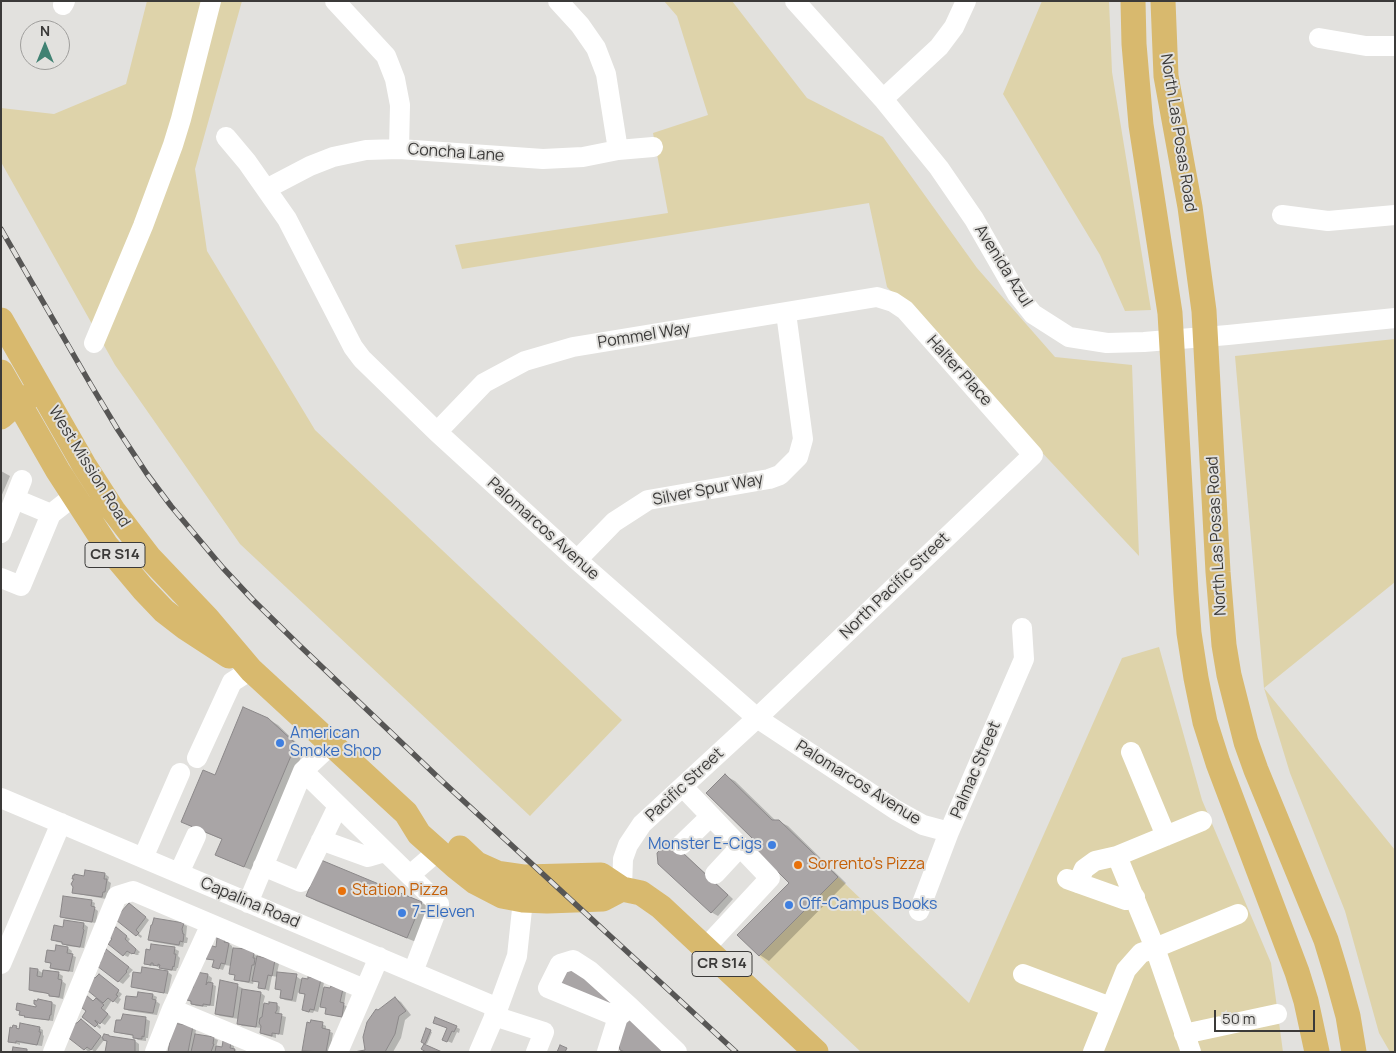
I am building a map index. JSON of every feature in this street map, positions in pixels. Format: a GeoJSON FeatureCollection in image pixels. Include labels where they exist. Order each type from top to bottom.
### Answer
{"type":"FeatureCollection","features":[{"type":"Feature","properties":{"kind":"main road","name":"North Las Posas Road"},"geometry":{"type":"LineString","coordinates":[[1133,1],[1134,52],[1141,124],[1167,289],[1172,339],[1186,593],[1189,633],[1196,678],[1205,722],[1218,763],[1297,972],[1306,1001],[1317,1052]]}},
{"type":"Feature","properties":{"kind":"main road","name":"North Las Posas Road"},"geometry":{"type":"LineString","coordinates":[[1163,1],[1166,76],[1190,207],[1204,311],[1218,572],[1224,645],[1229,675],[1246,742],[1256,770],[1326,940],[1346,1008],[1354,1052]]}},
{"type":"Feature","properties":{"kind":"main road","name":"West Mission Road"},"geometry":{"type":"LineString","coordinates":[[1,320],[84,465],[113,510],[149,557],[207,618],[252,670],[406,813],[419,834],[475,882],[502,896],[523,900],[546,901],[603,899],[622,889]]}},
{"type":"Feature","properties":{"kind":"main road","name":"West Mission Road"},"geometry":{"type":"LineString","coordinates":[[1,372],[7,407],[58,471],[106,545],[164,611],[186,628],[252,670]]}},
{"type":"Feature","properties":{"kind":"main road"},"geometry":{"type":"LineString","coordinates":[[7,407],[40,390]]}},
{"type":"Feature","properties":{"kind":"main road","name":"West Mission Road"},"geometry":{"type":"LineString","coordinates":[[406,813],[433,824],[477,864],[497,872],[526,877],[601,876],[622,889],[641,893],[660,907],[816,1052]]}},
{"type":"Feature","properties":{"kind":"street"},"geometry":{"type":"LineString","coordinates":[[94,343],[143,226],[173,145],[211,1]]}},
{"type":"Feature","properties":{"kind":"street"},"geometry":{"type":"LineString","coordinates":[[335,1],[386,56],[396,78],[400,105],[399,149]]}},
{"type":"Feature","properties":{"kind":"street"},"geometry":{"type":"LineString","coordinates":[[558,1],[580,25],[596,48],[606,74],[618,150]]}},
{"type":"Feature","properties":{"kind":"street","name":"Avenida Azul"},"geometry":{"type":"LineString","coordinates":[[795,1],[883,100],[939,168],[974,219],[1018,294],[1033,314],[1069,337],[1107,343],[1172,339],[1385,319],[1395,324]]}},
{"type":"Feature","properties":{"kind":"street"},"geometry":{"type":"LineString","coordinates":[[883,100],[939,47],[954,27],[966,1]]}},
{"type":"Feature","properties":{"kind":"street"},"geometry":{"type":"LineString","coordinates":[[1319,38],[1366,46],[1395,46]]}},
{"type":"Feature","properties":{"kind":"street","name":"Palomarcos Avenue"},"geometry":{"type":"LineString","coordinates":[[226,137],[248,162],[286,219],[353,347],[362,359],[437,432],[577,560],[757,718],[896,810],[923,825],[949,832]]}},
{"type":"Feature","properties":{"kind":"street","name":"Concha Lane"},"geometry":{"type":"LineString","coordinates":[[266,189],[310,166],[333,157],[366,150],[399,149],[543,159],[583,157],[618,150],[653,147]]}},
{"type":"Feature","properties":{"kind":"street"},"geometry":{"type":"LineString","coordinates":[[1282,216],[1328,221],[1395,215]]}},
{"type":"Feature","properties":{"kind":"street","name":"Pommel Way"},"geometry":{"type":"LineString","coordinates":[[437,432],[484,383],[525,361],[573,347],[877,297]]}},
{"type":"Feature","properties":{"kind":"street","name":"Halter Place"},"geometry":{"type":"LineString","coordinates":[[877,297],[893,302],[904,310],[1033,455]]}},
{"type":"Feature","properties":{"kind":"street","name":"Silver Spur Way"},"geometry":{"type":"LineString","coordinates":[[577,560],[614,522],[648,500],[768,479],[780,475],[798,458],[803,439],[786,313]]}},
{"type":"Feature","properties":{"kind":"street","name":"North Pacific Street"},"geometry":{"type":"LineString","coordinates":[[757,718],[1033,455]]}},
{"type":"Feature","properties":{"kind":"street"},"geometry":{"type":"LineString","coordinates":[[1,533],[22,480]]}},
{"type":"Feature","properties":{"kind":"street"},"geometry":{"type":"LineString","coordinates":[[1,578],[20,586],[51,514],[74,496]]}},
{"type":"Feature","properties":{"kind":"street"},"geometry":{"type":"LineString","coordinates":[[15,499],[51,514]]}},
{"type":"Feature","properties":{"kind":"street","name":"Palmac Street"},"geometry":{"type":"LineString","coordinates":[[919,911],[949,832],[1024,659],[1022,628]]}},
{"type":"Feature","properties":{"kind":"street"},"geometry":{"type":"LineString","coordinates":[[197,758],[232,682],[252,670]]}},
{"type":"Feature","properties":{"kind":"street","name":"Pacific Street"},"geometry":{"type":"LineString","coordinates":[[622,889],[623,859],[628,845],[642,824],[757,718]]}},
{"type":"Feature","properties":{"kind":"street"},"geometry":{"type":"LineString","coordinates":[[248,902],[303,772],[332,744]]}},
{"type":"Feature","properties":{"kind":"street"},"geometry":{"type":"LineString","coordinates":[[1130,752],[1166,836]]}},
{"type":"Feature","properties":{"kind":"street"},"geometry":{"type":"LineString","coordinates":[[303,772],[440,904],[413,972]]}},
{"type":"Feature","properties":{"kind":"street"},"geometry":{"type":"LineString","coordinates":[[142,858],[180,773]]}},
{"type":"Feature","properties":{"kind":"street"},"geometry":{"type":"LineString","coordinates":[[683,787],[770,878],[705,948]]}},
{"type":"Feature","properties":{"kind":"street","name":"Capalina Road"},"geometry":{"type":"LineString","coordinates":[[1,798],[379,957],[496,1012],[544,1032],[536,1052]]}},
{"type":"Feature","properties":{"kind":"street"},"geometry":{"type":"LineString","coordinates":[[263,866],[301,882],[338,806]]}},
{"type":"Feature","properties":{"kind":"street"},"geometry":{"type":"LineString","coordinates":[[681,845],[711,816]]}},
{"type":"Feature","properties":{"kind":"street"},"geometry":{"type":"LineString","coordinates":[[1135,897],[1126,900],[1072,881],[1095,860],[1118,856],[1202,821]]}},
{"type":"Feature","properties":{"kind":"street"},"geometry":{"type":"LineString","coordinates":[[1,964],[61,823]]}},
{"type":"Feature","properties":{"kind":"street"},"geometry":{"type":"LineString","coordinates":[[179,873],[196,836]]}},
{"type":"Feature","properties":{"kind":"street"},"geometry":{"type":"LineString","coordinates":[[321,840],[368,856],[385,852]]}},
{"type":"Feature","properties":{"kind":"street"},"geometry":{"type":"LineString","coordinates":[[715,874],[740,847]]}},
{"type":"Feature","properties":{"kind":"street"},"geometry":{"type":"LineString","coordinates":[[410,875],[438,851]]}},
{"type":"Feature","properties":{"kind":"street"},"geometry":{"type":"LineString","coordinates":[[1118,856],[1155,948],[1188,1043],[1277,1014]]}},
{"type":"Feature","properties":{"kind":"street"},"geometry":{"type":"LineString","coordinates":[[53,1052],[117,896],[133,891],[364,989]]}},
{"type":"Feature","properties":{"kind":"street"},"geometry":{"type":"LineString","coordinates":[[479,1052],[517,956],[523,900]]}},
{"type":"Feature","properties":{"kind":"street"},"geometry":{"type":"LineString","coordinates":[[1092,1052],[1126,970],[1141,953],[1238,914]]}},
{"type":"Feature","properties":{"kind":"street"},"geometry":{"type":"LineString","coordinates":[[154,1052],[211,924]]}},
{"type":"Feature","properties":{"kind":"street"},"geometry":{"type":"LineString","coordinates":[[338,1052],[379,957]]}},
{"type":"Feature","properties":{"kind":"street"},"geometry":{"type":"LineString","coordinates":[[1023,974],[1111,1007]]}},
{"type":"Feature","properties":{"kind":"street"},"geometry":{"type":"LineString","coordinates":[[172,1009],[275,1052]]}},
{"type":"Feature","properties":{"kind":"street"},"geometry":{"type":"LineString","coordinates":[[607,1052],[624,1012],[677,1052]]}},
{"type":"Feature","properties":{"kind":"shaded area"},"geometry":{"type":"Polygon","coordinates":[[[147,1],[242,1],[195,169],[207,251],[315,430],[622,720],[530,816],[240,544],[115,365],[1,162],[1,108],[54,114],[126,84],[147,1]]]}},
{"type":"Feature","properties":{"kind":"shaded area"},"geometry":{"type":"Polygon","coordinates":[[[664,1],[732,1],[807,98],[883,137],[977,268],[1055,357],[1132,365],[1139,556],[887,287],[869,203],[462,269],[455,245],[668,213],[653,133],[708,115],[677,16],[664,1]]]}},
{"type":"Feature","properties":{"kind":"shaded area"},"geometry":{"type":"Polygon","coordinates":[[[1042,1],[1109,1],[1112,72],[1151,310],[1125,311],[1100,255],[1003,94],[1042,1]]]}},
{"type":"Feature","properties":{"kind":"shaded area"},"geometry":{"type":"Polygon","coordinates":[[[1395,339],[1395,582],[1264,688],[1235,356],[1395,339]]]}},
{"type":"Feature","properties":{"kind":"shaded area"},"geometry":{"type":"Polygon","coordinates":[[[1159,647],[1202,800],[1271,963],[1283,1052],[861,1052],[759,956],[838,877],[969,1003],[1122,658],[1159,647]]]}},
{"type":"Feature","properties":{"kind":"shaded area"},"geometry":{"type":"Polygon","coordinates":[[[1264,688],[1395,850],[1395,1052],[1390,1052],[1379,1033],[1345,911],[1290,773],[1264,688]]]}},
{"type":"Feature","properties":{"kind":"building"},"geometry":{"type":"Polygon","coordinates":[[[243,707],[268,718],[296,744],[244,867],[215,855],[222,839],[181,822],[203,770],[215,775],[243,707]]]}},
{"type":"Feature","properties":{"kind":"building"},"geometry":{"type":"Polygon","coordinates":[[[725,774],[772,820],[779,820],[838,877],[759,956],[737,935],[789,883],[748,842],[752,838],[706,793],[725,774]]]}},
{"type":"Feature","properties":{"kind":"building"},"geometry":{"type":"Polygon","coordinates":[[[669,840],[728,895],[711,913],[658,864],[657,853],[669,840]]]}},
{"type":"Feature","properties":{"kind":"building"},"geometry":{"type":"Polygon","coordinates":[[[321,860],[422,902],[407,938],[306,896],[321,860]]]}},
{"type":"Feature","properties":{"kind":"building"},"geometry":{"type":"Polygon","coordinates":[[[85,870],[105,873],[104,879],[107,879],[105,892],[103,892],[102,897],[72,893],[73,875],[84,876],[85,870]]]}},
{"type":"Feature","properties":{"kind":"building"},"geometry":{"type":"Polygon","coordinates":[[[63,896],[92,900],[91,906],[95,907],[92,922],[60,917],[63,896]]]}},
{"type":"Feature","properties":{"kind":"building"},"geometry":{"type":"Polygon","coordinates":[[[129,903],[146,917],[136,930],[139,933],[136,936],[116,920],[129,903]]]}},
{"type":"Feature","properties":{"kind":"building"},"geometry":{"type":"Polygon","coordinates":[[[154,918],[184,923],[182,929],[184,934],[183,942],[180,941],[179,945],[148,940],[154,918]]]}},
{"type":"Feature","properties":{"kind":"building"},"geometry":{"type":"Polygon","coordinates":[[[64,920],[84,923],[80,947],[51,940],[54,925],[63,927],[64,920]]]}},
{"type":"Feature","properties":{"kind":"building"},"geometry":{"type":"Polygon","coordinates":[[[116,927],[127,936],[125,939],[136,949],[134,954],[127,951],[123,956],[108,944],[112,939],[107,935],[116,927]]]}},
{"type":"Feature","properties":{"kind":"building"},"geometry":{"type":"Polygon","coordinates":[[[217,938],[225,939],[224,942],[229,943],[225,964],[221,963],[219,969],[212,967],[214,960],[206,959],[209,945],[216,947],[217,938]]]}},
{"type":"Feature","properties":{"kind":"building"},"geometry":{"type":"Polygon","coordinates":[[[151,944],[175,947],[174,954],[176,954],[172,970],[159,968],[160,965],[158,964],[158,966],[153,965],[153,963],[151,965],[144,964],[146,949],[150,950],[151,944]]]}},
{"type":"Feature","properties":{"kind":"building"},"geometry":{"type":"Polygon","coordinates":[[[56,945],[68,947],[67,953],[73,954],[69,971],[50,968],[51,963],[45,962],[47,950],[55,951],[56,945]]]}},
{"type":"Feature","properties":{"kind":"building"},"geometry":{"type":"Polygon","coordinates":[[[233,948],[247,949],[254,954],[254,965],[252,965],[249,982],[234,980],[235,975],[229,974],[233,948]]]}},
{"type":"Feature","properties":{"kind":"building"},"geometry":{"type":"Polygon","coordinates":[[[106,949],[129,967],[118,982],[97,966],[101,962],[99,960],[106,949]]]}},
{"type":"Feature","properties":{"kind":"building"},"geometry":{"type":"Polygon","coordinates":[[[257,956],[275,960],[272,976],[268,975],[265,989],[258,988],[259,982],[252,981],[257,956]]]}},
{"type":"Feature","properties":{"kind":"building"},"geometry":{"type":"Polygon","coordinates":[[[569,963],[620,1004],[617,1010],[555,981],[569,963]]]}},
{"type":"Feature","properties":{"kind":"building"},"geometry":{"type":"Polygon","coordinates":[[[142,967],[168,971],[164,993],[131,987],[133,972],[141,973],[142,967]]]}},
{"type":"Feature","properties":{"kind":"building"},"geometry":{"type":"Polygon","coordinates":[[[30,968],[38,969],[37,976],[42,977],[43,970],[59,972],[58,979],[62,980],[59,997],[29,990],[30,968]]]}},
{"type":"Feature","properties":{"kind":"building"},"geometry":{"type":"Polygon","coordinates":[[[196,972],[208,974],[206,985],[208,982],[213,983],[210,1005],[191,1004],[191,1001],[187,1000],[189,987],[193,988],[196,972]]]}},
{"type":"Feature","properties":{"kind":"building"},"geometry":{"type":"Polygon","coordinates":[[[277,972],[297,974],[292,1000],[280,998],[281,990],[275,989],[277,972]]]}},
{"type":"Feature","properties":{"kind":"building"},"geometry":{"type":"Polygon","coordinates":[[[99,974],[119,990],[116,995],[118,996],[113,1002],[108,998],[103,1003],[87,990],[92,976],[95,978],[99,974]]]}},
{"type":"Feature","properties":{"kind":"building"},"geometry":{"type":"Polygon","coordinates":[[[308,977],[321,979],[314,1010],[310,1009],[309,1012],[302,1010],[305,994],[299,993],[302,978],[308,979],[308,977]]]}},
{"type":"Feature","properties":{"kind":"building"},"geometry":{"type":"Polygon","coordinates":[[[220,980],[238,984],[233,1017],[215,1014],[220,980]]]}},
{"type":"Feature","properties":{"kind":"building"},"geometry":{"type":"Polygon","coordinates":[[[331,986],[343,989],[340,1002],[344,1003],[342,1017],[325,1014],[326,1008],[320,1007],[324,987],[330,988],[331,986]]]}},
{"type":"Feature","properties":{"kind":"building"},"geometry":{"type":"Polygon","coordinates":[[[242,989],[261,992],[256,1027],[237,1024],[242,989]]]}},
{"type":"Feature","properties":{"kind":"building"},"geometry":{"type":"Polygon","coordinates":[[[138,992],[153,994],[152,999],[156,1000],[153,1013],[124,1009],[126,996],[137,997],[138,992]]]}},
{"type":"Feature","properties":{"kind":"building"},"geometry":{"type":"Polygon","coordinates":[[[86,995],[93,1001],[96,998],[104,1005],[101,1008],[108,1014],[100,1024],[95,1020],[98,1024],[95,1027],[82,1017],[86,1011],[78,1005],[86,995]]]}},
{"type":"Feature","properties":{"kind":"building"},"geometry":{"type":"Polygon","coordinates":[[[395,997],[406,1011],[399,1016],[395,1034],[385,1052],[354,1052],[365,1050],[363,1037],[367,1022],[376,1009],[378,1010],[395,997]]]}},
{"type":"Feature","properties":{"kind":"building"},"geometry":{"type":"Polygon","coordinates":[[[38,999],[52,1002],[49,1020],[19,1015],[20,1011],[16,1010],[17,1003],[36,1007],[34,1000],[37,1001],[38,999]]]}},
{"type":"Feature","properties":{"kind":"building"},"geometry":{"type":"Polygon","coordinates":[[[269,1002],[277,1003],[275,1013],[282,1014],[279,1034],[272,1033],[272,1036],[260,1033],[261,1026],[259,1023],[264,1003],[269,1004],[269,1002]]]}},
{"type":"Feature","properties":{"kind":"building"},"geometry":{"type":"Polygon","coordinates":[[[123,1014],[146,1017],[144,1037],[142,1036],[142,1039],[133,1038],[133,1035],[114,1032],[116,1020],[121,1020],[123,1014]]]}},
{"type":"Feature","properties":{"kind":"building"},"geometry":{"type":"Polygon","coordinates":[[[435,1017],[457,1026],[454,1032],[452,1031],[447,1042],[442,1040],[447,1028],[433,1023],[435,1017]]]}},
{"type":"Feature","properties":{"kind":"building"},"geometry":{"type":"Polygon","coordinates":[[[628,1017],[673,1052],[625,1052],[620,1050],[618,1041],[628,1017]]]}},
{"type":"Feature","properties":{"kind":"building"},"geometry":{"type":"Polygon","coordinates":[[[81,1019],[101,1036],[91,1050],[87,1047],[84,1050],[66,1036],[75,1023],[81,1019]]]}},
{"type":"Feature","properties":{"kind":"building"},"geometry":{"type":"Polygon","coordinates":[[[311,1020],[323,1022],[322,1028],[330,1030],[326,1052],[302,1051],[307,1022],[310,1023],[311,1020]]]}},
{"type":"Feature","properties":{"kind":"building"},"geometry":{"type":"Polygon","coordinates":[[[20,1023],[40,1027],[39,1032],[41,1032],[37,1045],[16,1041],[16,1043],[8,1042],[10,1027],[12,1028],[13,1025],[19,1029],[20,1023]]]}},
{"type":"Feature","properties":{"kind":"building"},"geometry":{"type":"Polygon","coordinates":[[[173,1023],[193,1026],[188,1052],[168,1052],[173,1023]]]}},
{"type":"Feature","properties":{"kind":"building"},"geometry":{"type":"Polygon","coordinates":[[[426,1028],[431,1030],[425,1044],[421,1042],[426,1028]]]}},
{"type":"Feature","properties":{"kind":"building"},"geometry":{"type":"Polygon","coordinates":[[[104,1034],[135,1040],[135,1052],[105,1052],[107,1041],[102,1038],[104,1034]]]}},
{"type":"Feature","properties":{"kind":"building"},"geometry":{"type":"Polygon","coordinates":[[[195,1034],[214,1037],[211,1052],[191,1052],[195,1034]]]}},
{"type":"Feature","properties":{"kind":"building"},"geometry":{"type":"Polygon","coordinates":[[[223,1041],[231,1043],[230,1048],[235,1049],[234,1052],[215,1052],[216,1046],[222,1047],[223,1041]]]}},
{"type":"Feature","properties":{"kind":"building"},"geometry":{"type":"Polygon","coordinates":[[[424,1044],[442,1052],[426,1052],[421,1049],[424,1044]]]}},
{"type":"Feature","properties":{"kind":"building"},"geometry":{"type":"Polygon","coordinates":[[[560,1045],[567,1048],[565,1052],[557,1052],[560,1045]]]}},
{"type":"Feature","properties":{"kind":"building"},"geometry":{"type":"Polygon","coordinates":[[[13,1047],[27,1049],[27,1052],[12,1052],[13,1047]]]}},
{"type":"Feature","properties":{"kind":"railway"},"geometry":{"type":"LineString","coordinates":[[1,229],[118,430],[171,506],[223,568],[300,646],[443,782],[736,1052]]}},
{"type":"Feature","properties":{"kind":"place","name":"American Smoke Shop"},"geometry":{"type":"Point","coordinates":[280,743]}},
{"type":"Feature","properties":{"kind":"place","name":"Monster E-Cigs"},"geometry":{"type":"Point","coordinates":[772,845]}},
{"type":"Feature","properties":{"kind":"place","name":"Sorrento's Pizza"},"geometry":{"type":"Point","coordinates":[798,865]}},
{"type":"Feature","properties":{"kind":"place","name":"Station Pizza"},"geometry":{"type":"Point","coordinates":[342,891]}},
{"type":"Feature","properties":{"kind":"place","name":"Off-Campus Books"},"geometry":{"type":"Point","coordinates":[789,905]}},
{"type":"Feature","properties":{"kind":"place","name":"7-Eleven"},"geometry":{"type":"Point","coordinates":[402,913]}}]}
